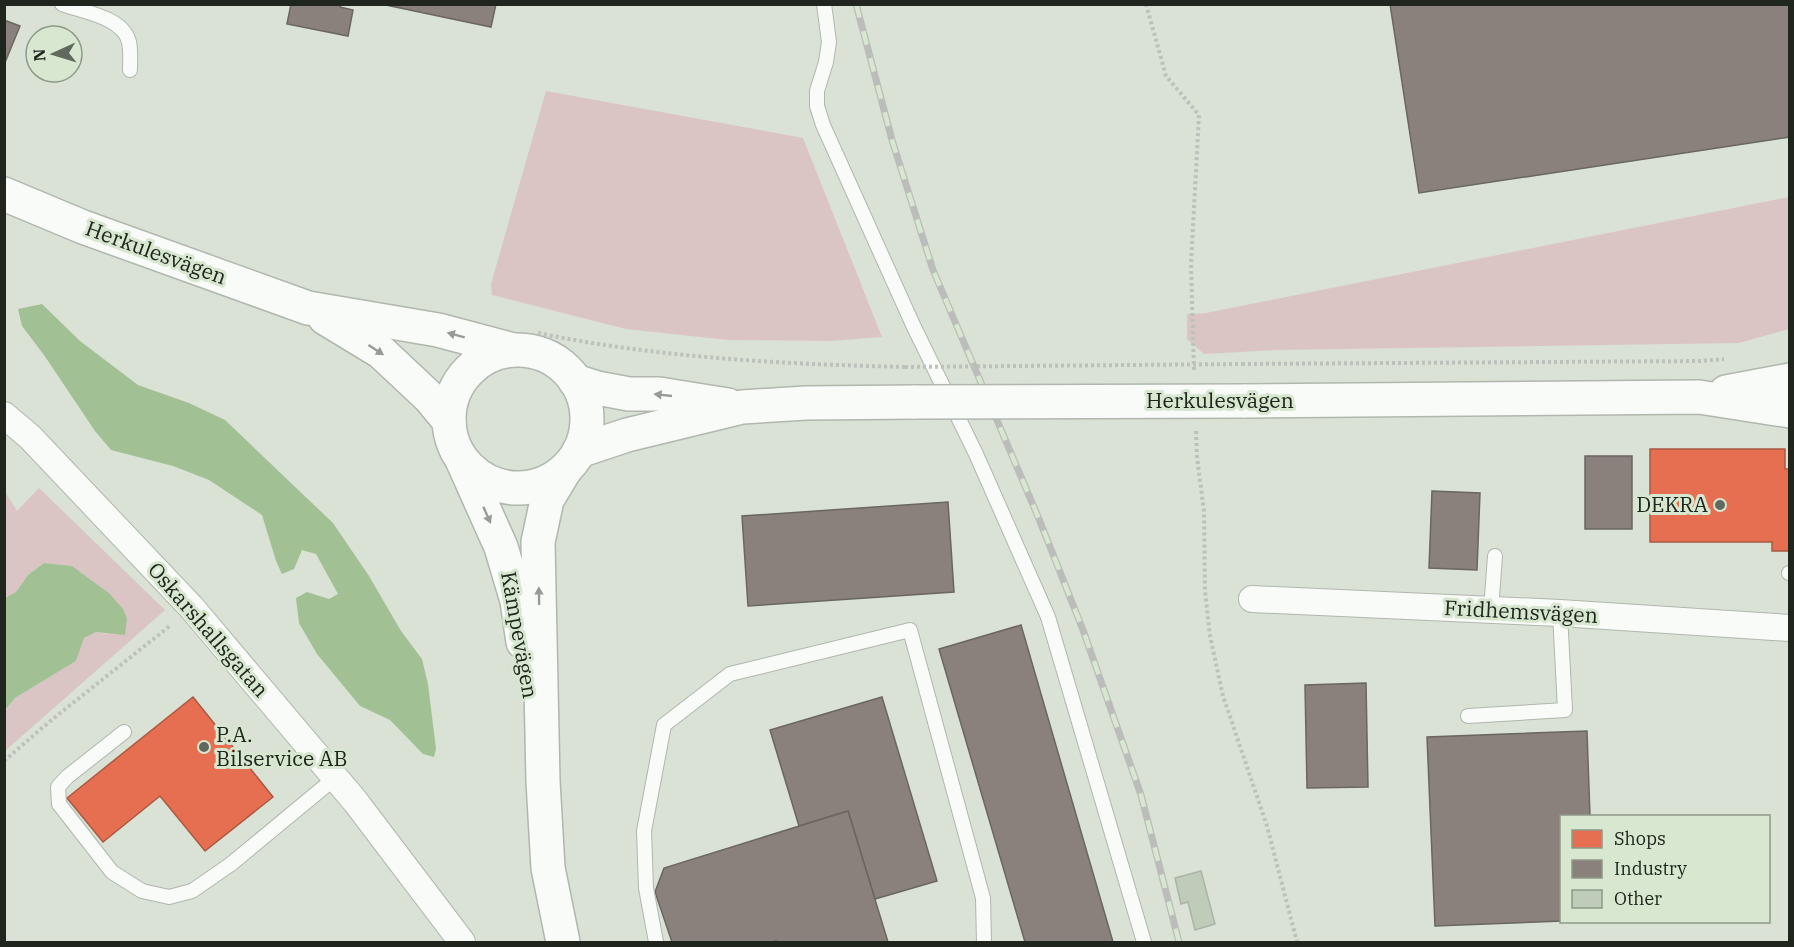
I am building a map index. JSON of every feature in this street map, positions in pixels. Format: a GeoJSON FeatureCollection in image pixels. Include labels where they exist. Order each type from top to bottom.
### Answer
{"type":"FeatureCollection","features":[{"type":"Feature","properties":{"kind":"main road","name":"Herkulesvägen"},"geometry":{"type":"LineString","coordinates":[[4,194],[83,227],[308,308],[438,330],[521,341]]}},
{"type":"Feature","properties":{"kind":"main road","name":"Herkulesvägen"},"geometry":{"type":"LineString","coordinates":[[308,308],[381,352],[430,398],[448,421]]}},
{"type":"Feature","properties":{"kind":"main road"},"geometry":{"type":"LineString","coordinates":[[521,341],[531,351],[548,357],[563,367],[575,381],[584,399],[587,419],[584,439],[572,460],[546,483],[524,489],[501,487],[480,478],[463,462],[452,442],[448,421],[451,400],[460,381],[474,366],[521,341]]}},
{"type":"Feature","properties":{"kind":"main road","name":"Herkulesvägen"},"geometry":{"type":"LineString","coordinates":[[1698,397],[1790,380]]}},
{"type":"Feature","properties":{"kind":"main road","name":"Herkulesvägen"},"geometry":{"type":"LineString","coordinates":[[575,381],[629,394],[659,394],[742,407]]}},
{"type":"Feature","properties":{"kind":"main road","name":"Herkulesvägen"},"geometry":{"type":"LineString","coordinates":[[572,460],[627,435],[742,407],[806,403],[1698,397],[1790,411]]}},
{"type":"Feature","properties":{"kind":"main road","name":"Kämpevägen"},"geometry":{"type":"LineString","coordinates":[[563,942],[548,868],[543,781],[538,542],[547,500],[572,460]]}},
{"type":"Feature","properties":{"kind":"main road","name":"Kämpevägen"},"geometry":{"type":"LineString","coordinates":[[463,462],[501,547],[517,601],[543,781]]}},
{"type":"Feature","properties":{"kind":"street","name":"Oskarshallsgatan"},"geometry":{"type":"LineString","coordinates":[[4,415],[30,437],[192,608],[335,778],[462,942]]}},
{"type":"Feature","properties":{"kind":"street","name":"Fridhemsvägen"},"geometry":{"type":"LineString","coordinates":[[1251,599],[1560,613],[1790,628]]}},
{"type":"Feature","properties":{"kind":"lane"},"geometry":{"type":"LineString","coordinates":[[62,4],[121,27],[129,41],[130,70]]}},
{"type":"Feature","properties":{"kind":"lane"},"geometry":{"type":"LineString","coordinates":[[824,4],[829,42],[826,62],[817,91],[817,106],[823,125],[914,325],[976,454],[1048,617],[1144,942]]}},
{"type":"Feature","properties":{"kind":"lane"},"geometry":{"type":"LineString","coordinates":[[1491,610],[1494,556]]}},
{"type":"Feature","properties":{"kind":"lane"},"geometry":{"type":"LineString","coordinates":[[1468,716],[1565,710],[1560,613]]}},
{"type":"Feature","properties":{"kind":"lane"},"geometry":{"type":"LineString","coordinates":[[656,942],[646,888],[644,831],[664,725],[730,674],[910,630],[983,898],[984,942]]}},
{"type":"Feature","properties":{"kind":"lane"},"geometry":{"type":"LineString","coordinates":[[124,732],[67,777],[58,787],[59,804],[112,872],[142,891],[169,897],[192,891],[231,864],[335,778]]}},
{"type":"Feature","properties":{"kind":"path"},"geometry":{"type":"LineString","coordinates":[[1146,4],[1166,76],[1199,114],[1191,264],[1194,378]]}},
{"type":"Feature","properties":{"kind":"path"},"geometry":{"type":"LineString","coordinates":[[521,341],[629,348],[799,364],[904,367],[1690,361],[1732,358]]}},
{"type":"Feature","properties":{"kind":"path"},"geometry":{"type":"LineString","coordinates":[[1196,423],[1197,457],[1204,511],[1205,591],[1210,636],[1222,696],[1267,826],[1297,942]]}},
{"type":"Feature","properties":{"kind":"path"},"geometry":{"type":"LineString","coordinates":[[4,761],[49,722],[192,608]]}},
{"type":"Feature","properties":{"kind":"shaded area"},"geometry":{"type":"Polygon","coordinates":[[[546,91],[803,138],[882,337],[830,341],[728,340],[626,329],[492,295],[491,284],[546,91]]]}},
{"type":"Feature","properties":{"kind":"shaded area"},"geometry":{"type":"Polygon","coordinates":[[[1789,197],[1789,329],[1739,343],[1277,350],[1204,354],[1187,339],[1187,314],[1206,313],[1789,197]]]}},
{"type":"Feature","properties":{"kind":"shaded area"},"geometry":{"type":"Polygon","coordinates":[[[42,304],[80,341],[138,385],[189,403],[225,420],[333,523],[369,576],[401,631],[422,659],[428,684],[436,749],[434,757],[423,754],[390,720],[360,706],[317,654],[299,623],[296,598],[307,592],[329,599],[338,594],[316,554],[302,550],[294,569],[282,574],[262,515],[209,480],[173,466],[111,450],[95,431],[22,326],[18,309],[42,304]]]}},
{"type":"Feature","properties":{"kind":"shaded area"},"geometry":{"type":"Polygon","coordinates":[[[39,488],[165,610],[5,751],[5,710],[15,698],[76,661],[84,638],[96,632],[108,634],[109,593],[72,566],[44,563],[28,575],[16,592],[5,598],[4,490],[17,511],[39,488]]]}},
{"type":"Feature","properties":{"kind":"shaded area"},"geometry":{"type":"Polygon","coordinates":[[[44,563],[72,566],[109,593],[123,609],[127,618],[125,635],[96,632],[84,638],[76,661],[15,698],[5,710],[5,598],[16,592],[28,575],[44,563]]]}},
{"type":"Feature","properties":{"kind":"building: Shops","name":"DEKRA"},"geometry":{"type":"Polygon","coordinates":[[[1650,449],[1785,449],[1785,469],[1790,469],[1790,551],[1772,551],[1772,542],[1650,542],[1650,449]]]}},
{"type":"Feature","properties":{"kind":"building: Shops"},"geometry":{"type":"Polygon","coordinates":[[[193,697],[273,797],[205,851],[160,796],[103,842],[67,798],[193,697]]]}},
{"type":"Feature","properties":{"kind":"building: Industry"},"geometry":{"type":"Polygon","coordinates":[[[291,4],[340,4],[340,7],[353,10],[348,36],[287,24],[291,4]]]}},
{"type":"Feature","properties":{"kind":"building: Industry"},"geometry":{"type":"Polygon","coordinates":[[[381,4],[496,4],[491,27],[381,4]]]}},
{"type":"Feature","properties":{"kind":"building: Industry"},"geometry":{"type":"Polygon","coordinates":[[[1390,4],[1790,4],[1790,137],[1419,193],[1390,4]]]}},
{"type":"Feature","properties":{"kind":"building: Industry"},"geometry":{"type":"Polygon","coordinates":[[[4,20],[20,26],[4,65],[4,20]]]}},
{"type":"Feature","properties":{"kind":"building: Industry"},"geometry":{"type":"Polygon","coordinates":[[[1585,456],[1632,456],[1632,529],[1585,529],[1585,456]]]}},
{"type":"Feature","properties":{"kind":"building: Industry"},"geometry":{"type":"Polygon","coordinates":[[[1432,491],[1480,493],[1477,570],[1429,568],[1432,491]]]}},
{"type":"Feature","properties":{"kind":"building: Industry"},"geometry":{"type":"Polygon","coordinates":[[[948,502],[954,592],[748,606],[742,516],[948,502]]]}},
{"type":"Feature","properties":{"kind":"building: Industry"},"geometry":{"type":"Polygon","coordinates":[[[1021,625],[1113,942],[1025,942],[939,649],[1021,625]]]}},
{"type":"Feature","properties":{"kind":"building: Industry"},"geometry":{"type":"Polygon","coordinates":[[[1366,683],[1368,787],[1307,788],[1305,685],[1366,683]]]}},
{"type":"Feature","properties":{"kind":"building: Industry"},"geometry":{"type":"Polygon","coordinates":[[[882,697],[937,881],[875,899],[848,811],[799,826],[770,730],[882,697]]]}},
{"type":"Feature","properties":{"kind":"building: Industry"},"geometry":{"type":"Polygon","coordinates":[[[1587,731],[1590,815],[1560,815],[1560,921],[1435,926],[1427,737],[1587,731]]]}},
{"type":"Feature","properties":{"kind":"building: Industry"},"geometry":{"type":"Polygon","coordinates":[[[848,811],[888,942],[672,942],[655,892],[664,868],[848,811]]]}},
{"type":"Feature","properties":{"kind":"building: Other"},"geometry":{"type":"Polygon","coordinates":[[[1201,871],[1215,924],[1195,930],[1188,902],[1181,904],[1175,878],[1201,871]]]}},
{"type":"Feature","properties":{"kind":"railway"},"geometry":{"type":"LineString","coordinates":[[856,4],[892,140],[933,270],[1039,519],[1083,630],[1141,795],[1179,942]]}},
{"type":"Feature","properties":{"kind":"place","name":"DEKRA"},"geometry":{"type":"Point","coordinates":[1720,505]}},
{"type":"Feature","properties":{"kind":"place","name":"P.A. Bilservice AB"},"geometry":{"type":"Point","coordinates":[204,747]}}]}
